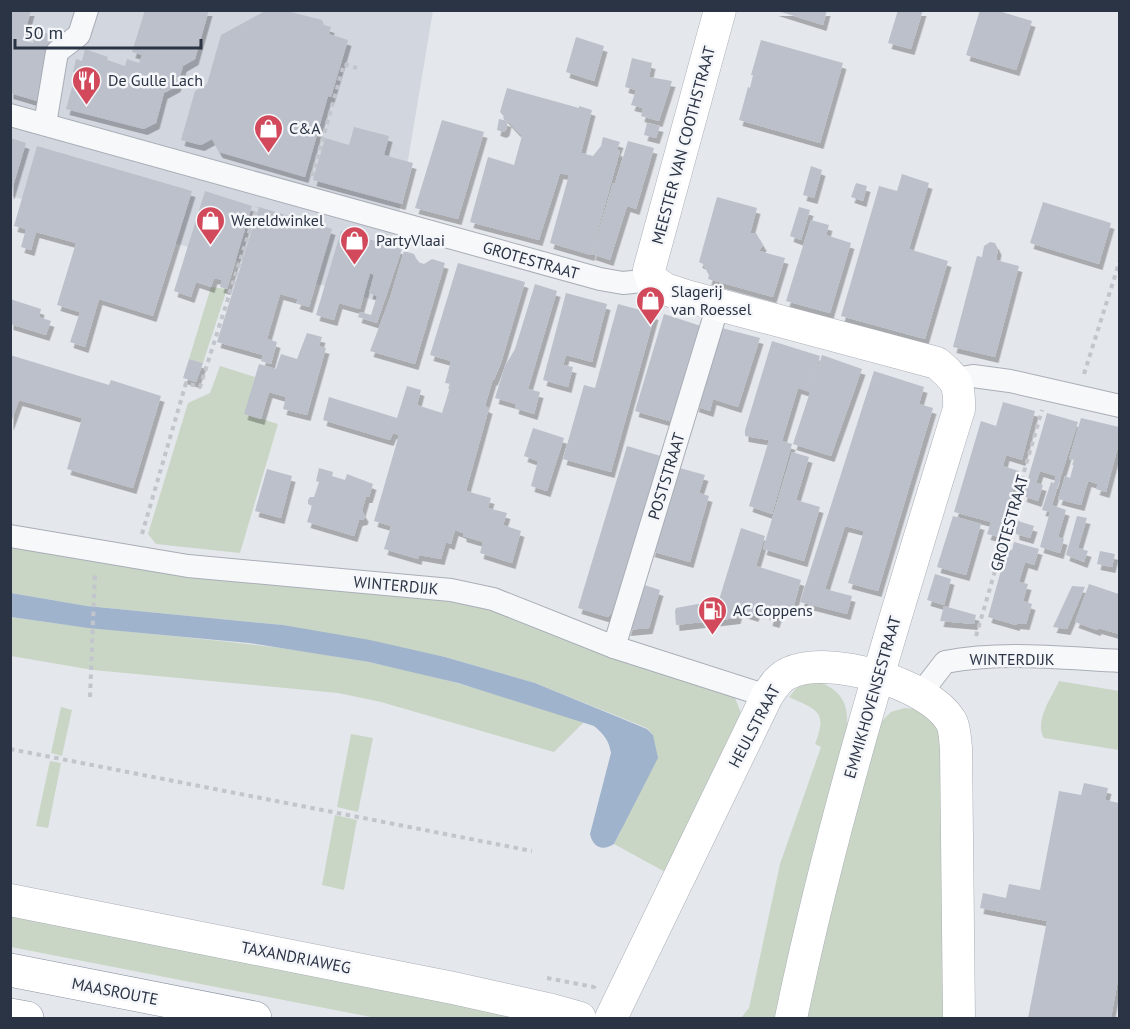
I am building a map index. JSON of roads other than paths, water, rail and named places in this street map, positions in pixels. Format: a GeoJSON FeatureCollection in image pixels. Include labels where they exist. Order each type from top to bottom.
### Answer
{"type":"FeatureCollection","features":[{"type":"Feature","properties":{"kind":"highway","name":"MAASROUTE"},"geometry":{"type":"LineString","coordinates":[[10,970],[255,1018]]}},
{"type":"Feature","properties":{"kind":"highway"},"geometry":{"type":"LineString","coordinates":[[10,1015],[27,1018]]}},
{"type":"Feature","properties":{"kind":"street"},"geometry":{"type":"LineString","coordinates":[[45,124],[57,52],[79,35],[87,10]]}},
{"type":"Feature","properties":{"kind":"street","name":"MEESTER VAN COOTHSTRAAT"},"geometry":{"type":"LineString","coordinates":[[652,280],[649,270],[720,10]]}},
{"type":"Feature","properties":{"kind":"street","name":"GROTESTRAAT"},"geometry":{"type":"LineString","coordinates":[[10,115],[164,151],[264,186],[600,279],[623,283],[652,280]]}},
{"type":"Feature","properties":{"kind":"street"},"geometry":{"type":"LineString","coordinates":[[652,280],[665,289],[718,305],[937,363],[955,379],[973,376],[1010,381],[1077,396],[1118,401]]}},
{"type":"Feature","properties":{"kind":"street","name":"POSTSTRAAT"},"geometry":{"type":"LineString","coordinates":[[614,647],[718,305]]}},
{"type":"Feature","properties":{"kind":"street","name":"EMMIKHOVENSESTRAAT"},"geometry":{"type":"LineString","coordinates":[[791,1018],[821,881],[877,677],[959,409],[960,390],[955,379]]}},
{"type":"Feature","properties":{"kind":"street","name":"WINTERDIJK"},"geometry":{"type":"LineString","coordinates":[[10,536],[188,566],[452,590],[493,599],[614,647],[767,696]]}},
{"type":"Feature","properties":{"kind":"street","name":"WINTERDIJK"},"geometry":{"type":"LineString","coordinates":[[921,693],[945,662],[969,657],[1003,655],[1119,661]]}},
{"type":"Feature","properties":{"kind":"street","name":"HEULSTRAAT"},"geometry":{"type":"LineString","coordinates":[[611,1018],[767,696],[776,682],[789,672],[835,666],[903,684],[921,693],[951,722],[956,748],[959,1018]]}},
{"type":"Feature","properties":{"kind":"street","name":"TAXANDRIAWEG"},"geometry":{"type":"LineString","coordinates":[[10,900],[453,988],[548,1008],[580,1018]]}},
{"type":"Feature","properties":{"kind":"water"},"geometry":{"type":"Polygon","coordinates":[[[11,593],[87,606],[283,625],[370,640],[445,657],[535,683],[647,729],[653,735],[658,758],[614,844],[602,848],[593,842],[590,834],[611,753],[606,738],[594,726],[458,683],[369,662],[249,643],[88,628],[11,617],[11,593]]]}},
{"type":"Feature","properties":{"kind":"place","name":"De Gulle Lach"},"geometry":{"type":"Point","coordinates":[87,106]}},
{"type":"Feature","properties":{"kind":"place","name":"C&A"},"geometry":{"type":"Point","coordinates":[268,154]}},
{"type":"Feature","properties":{"kind":"place","name":"Wereldwinkel"},"geometry":{"type":"Point","coordinates":[210,246]}},
{"type":"Feature","properties":{"kind":"place","name":"PartyVlaai"},"geometry":{"type":"Point","coordinates":[355,266]}},
{"type":"Feature","properties":{"kind":"place","name":"Slagerij van Roessel"},"geometry":{"type":"Point","coordinates":[650,326]}},
{"type":"Feature","properties":{"kind":"place","name":"AC Coppens"},"geometry":{"type":"Point","coordinates":[712,636]}}]}
